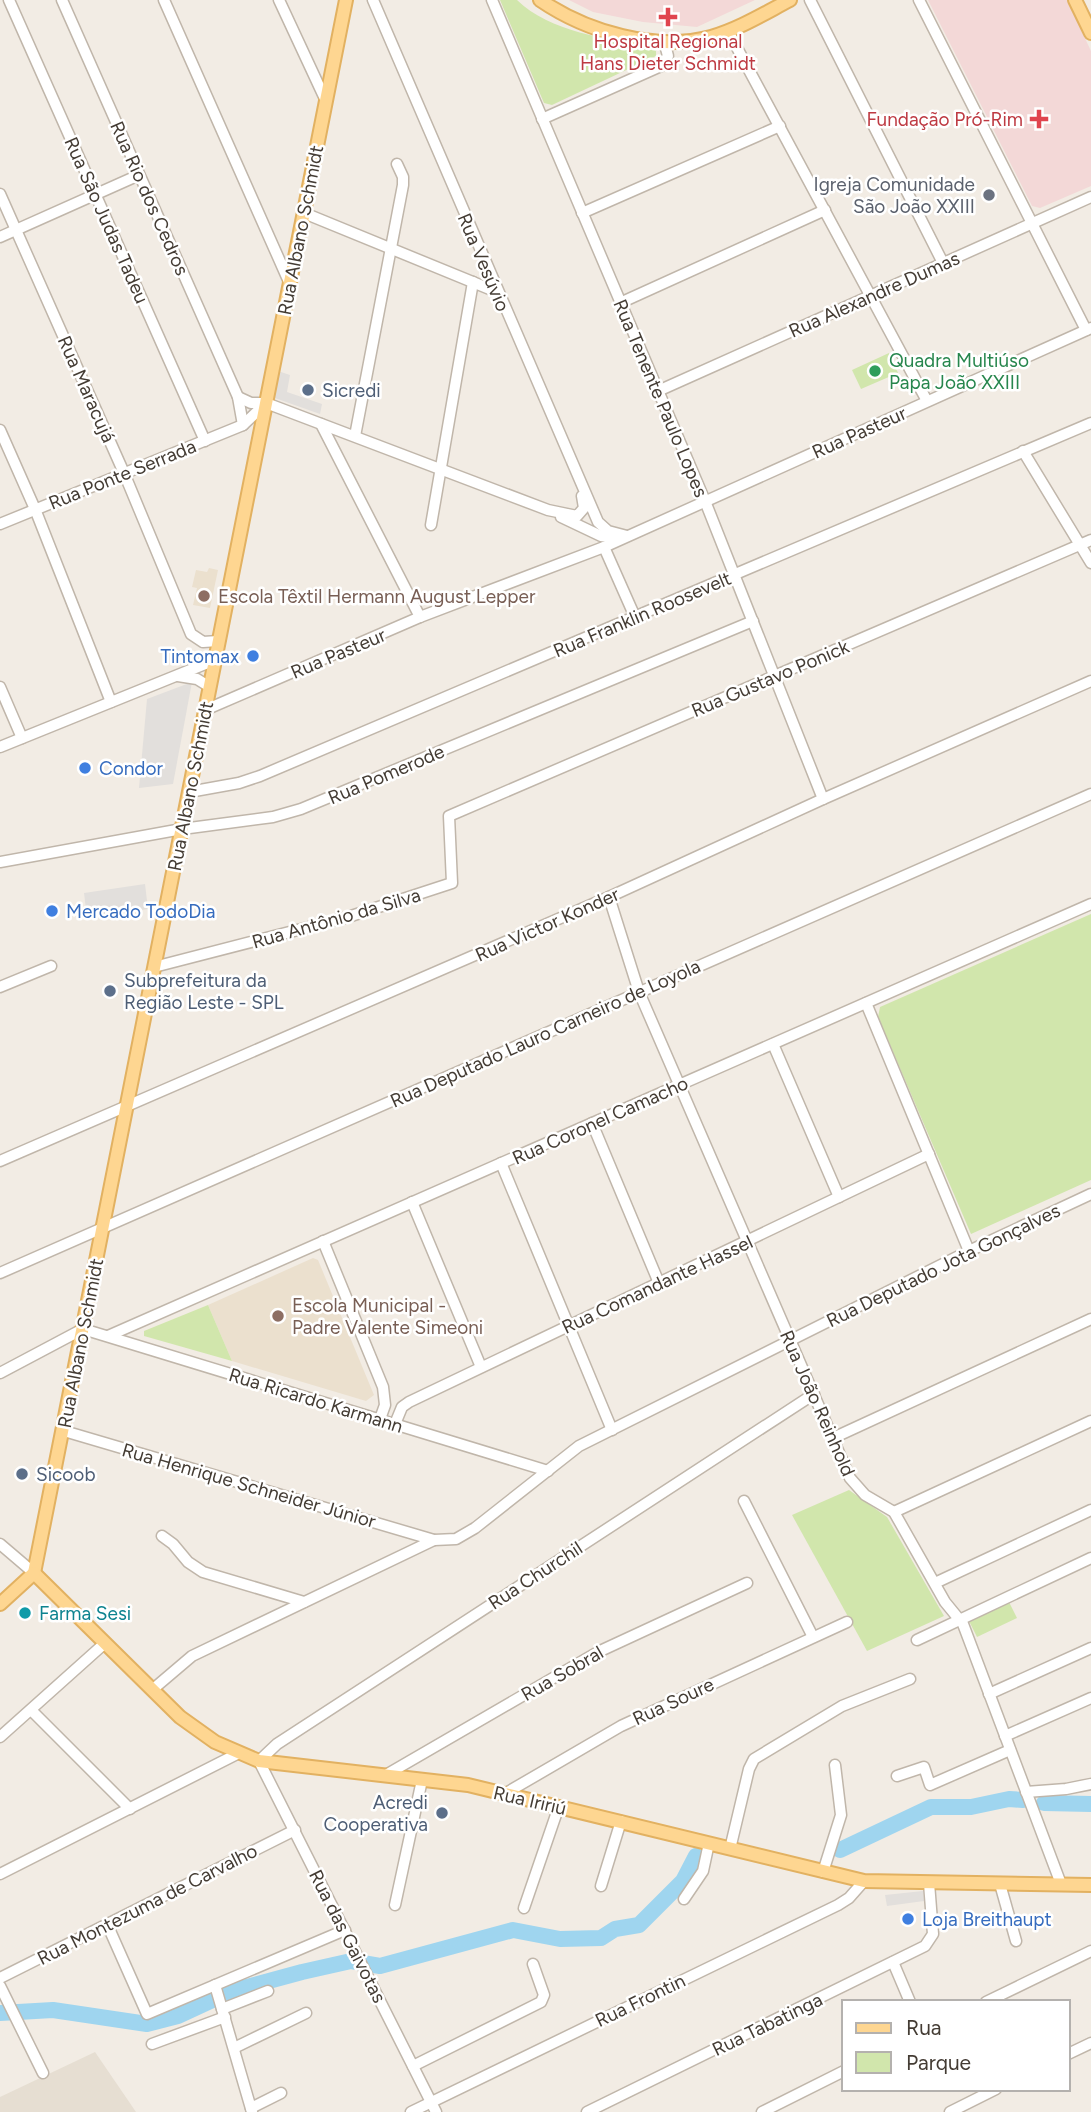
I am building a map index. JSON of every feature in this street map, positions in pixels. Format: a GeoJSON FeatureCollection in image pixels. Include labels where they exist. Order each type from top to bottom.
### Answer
{"type":"FeatureCollection","features":[{"type":"Feature","properties":{"kind":"main road","name":"Rua Albano Schmidt"},"geometry":{"type":"LineString","coordinates":[[34,1573],[346,0]]}},
{"type":"Feature","properties":{"kind":"main road"},"geometry":{"type":"LineString","coordinates":[[540,0],[598,29],[664,41],[700,39],[728,31],[790,0]]}},
{"type":"Feature","properties":{"kind":"main road"},"geometry":{"type":"LineString","coordinates":[[1075,0],[1091,33]]}},
{"type":"Feature","properties":{"kind":"main road"},"geometry":{"type":"LineString","coordinates":[[0,1604],[34,1573]]}},
{"type":"Feature","properties":{"kind":"main road","name":"Rua Iririú"},"geometry":{"type":"LineString","coordinates":[[34,1573],[188,1723],[207,1737],[259,1760],[468,1785],[864,1881],[1091,1885]]}},
{"type":"Feature","properties":{"kind":"street","name":"Rua São Judas Tadeu"},"geometry":{"type":"LineString","coordinates":[[9,0],[205,441]]}},
{"type":"Feature","properties":{"kind":"street","name":"Rua Rio dos Cedros"},"geometry":{"type":"LineString","coordinates":[[62,0],[238,397],[243,425]]}},
{"type":"Feature","properties":{"kind":"street"},"geometry":{"type":"LineString","coordinates":[[164,0],[290,285]]}},
{"type":"Feature","properties":{"kind":"street"},"geometry":{"type":"LineString","coordinates":[[279,0],[326,101]]}},
{"type":"Feature","properties":{"kind":"street","name":"Rua Vesúvio"},"geometry":{"type":"LineString","coordinates":[[373,0],[598,522],[608,531],[626,537]]}},
{"type":"Feature","properties":{"kind":"street","name":"Rua Tenente Paulo Lopes"},"geometry":{"type":"LineString","coordinates":[[492,0],[705,501],[823,799]]}},
{"type":"Feature","properties":{"kind":"street"},"geometry":{"type":"LineString","coordinates":[[810,0],[943,263]]}},
{"type":"Feature","properties":{"kind":"street"},"geometry":{"type":"LineString","coordinates":[[919,0],[1089,329]]}},
{"type":"Feature","properties":{"kind":"street"},"geometry":{"type":"LineString","coordinates":[[728,31],[927,401]]}},
{"type":"Feature","properties":{"kind":"street"},"geometry":{"type":"LineString","coordinates":[[542,119],[661,66],[668,56],[664,41]]}},
{"type":"Feature","properties":{"kind":"street"},"geometry":{"type":"LineString","coordinates":[[582,214],[780,126]]}},
{"type":"Feature","properties":{"kind":"street"},"geometry":{"type":"LineString","coordinates":[[355,436],[403,185],[403,177],[397,164]]}},
{"type":"Feature","properties":{"kind":"street"},"geometry":{"type":"LineString","coordinates":[[0,237],[139,174]]}},
{"type":"Feature","properties":{"kind":"street","name":"Rua Maracujá"},"geometry":{"type":"LineString","coordinates":[[0,194],[124,473],[191,634],[203,642],[218,640]]}},
{"type":"Feature","properties":{"kind":"street","name":"Rua Alexandre Dumas"},"geometry":{"type":"LineString","coordinates":[[658,391],[1091,197]]}},
{"type":"Feature","properties":{"kind":"street"},"geometry":{"type":"LineString","coordinates":[[620,303],[825,210]]}},
{"type":"Feature","properties":{"kind":"street"},"geometry":{"type":"LineString","coordinates":[[304,213],[497,292]]}},
{"type":"Feature","properties":{"kind":"street"},"geometry":{"type":"LineString","coordinates":[[431,525],[473,282]]}},
{"type":"Feature","properties":{"kind":"street","name":"Rua Pasteur"},"geometry":{"type":"LineString","coordinates":[[205,710],[420,617],[604,547],[1089,329]]}},
{"type":"Feature","properties":{"kind":"street"},"geometry":{"type":"LineString","coordinates":[[238,397],[251,403],[267,403],[355,436],[548,510],[594,533],[610,538],[626,537]]}},
{"type":"Feature","properties":{"kind":"street","name":"Rua Ponte Serrada"},"geometry":{"type":"LineString","coordinates":[[0,524],[243,425],[267,403]]}},
{"type":"Feature","properties":{"kind":"street","name":"Rua Franklin Roosevelt"},"geometry":{"type":"LineString","coordinates":[[189,792],[249,781],[1091,423]]}},
{"type":"Feature","properties":{"kind":"street"},"geometry":{"type":"LineString","coordinates":[[321,424],[420,617]]}},
{"type":"Feature","properties":{"kind":"street"},"geometry":{"type":"LineString","coordinates":[[243,425],[259,438]]}},
{"type":"Feature","properties":{"kind":"street"},"geometry":{"type":"LineString","coordinates":[[0,430],[36,509],[111,702]]}},
{"type":"Feature","properties":{"kind":"street"},"geometry":{"type":"LineString","coordinates":[[1023,451],[1091,563]]}},
{"type":"Feature","properties":{"kind":"street"},"geometry":{"type":"LineString","coordinates":[[548,510],[577,516],[582,513],[584,501],[577,475]]}},
{"type":"Feature","properties":{"kind":"street"},"geometry":{"type":"LineString","coordinates":[[579,556],[593,546],[596,537],[594,533]]}},
{"type":"Feature","properties":{"kind":"street","name":"Rua Gustavo Ponick"},"geometry":{"type":"LineString","coordinates":[[449,816],[1091,540]]}},
{"type":"Feature","properties":{"kind":"street"},"geometry":{"type":"LineString","coordinates":[[604,547],[635,617]]}},
{"type":"Feature","properties":{"kind":"street","name":"Rua Pomerode"},"geometry":{"type":"LineString","coordinates":[[0,862],[182,829],[272,817],[301,809],[753,621]]}},
{"type":"Feature","properties":{"kind":"street"},"geometry":{"type":"LineString","coordinates":[[0,747],[215,660]]}},
{"type":"Feature","properties":{"kind":"street"},"geometry":{"type":"LineString","coordinates":[[174,677],[197,679],[209,687]]}},
{"type":"Feature","properties":{"kind":"street","name":"Rua Victor Konder"},"geometry":{"type":"LineString","coordinates":[[0,1161],[609,897],[1091,681]]}},
{"type":"Feature","properties":{"kind":"street"},"geometry":{"type":"LineString","coordinates":[[0,687],[22,738]]}},
{"type":"Feature","properties":{"kind":"street","name":"Rua Deputado Lauro Carneiro de Loyola"},"geometry":{"type":"LineString","coordinates":[[0,1273],[1091,794]]}},
{"type":"Feature","properties":{"kind":"street","name":"Rua Antônio da Silva"},"geometry":{"type":"LineString","coordinates":[[154,967],[337,920],[452,883],[449,816]]}},
{"type":"Feature","properties":{"kind":"street","name":"Rua João Reinhold"},"geometry":{"type":"LineString","coordinates":[[609,897],[639,992],[854,1484],[866,1495],[894,1512],[949,1609],[960,1620],[1061,1884]]}},
{"type":"Feature","properties":{"kind":"street","name":"Rua Coronel Camacho"},"geometry":{"type":"LineString","coordinates":[[108,1336],[1091,904]]}},
{"type":"Feature","properties":{"kind":"street"},"geometry":{"type":"LineString","coordinates":[[0,987],[51,967]]}},
{"type":"Feature","properties":{"kind":"street"},"geometry":{"type":"LineString","coordinates":[[866,1003],[969,1251]]}},
{"type":"Feature","properties":{"kind":"street"},"geometry":{"type":"LineString","coordinates":[[773,1044],[839,1197]]}},
{"type":"Feature","properties":{"kind":"street"},"geometry":{"type":"LineString","coordinates":[[592,1123],[659,1283]]}},
{"type":"Feature","properties":{"kind":"street","name":"Rua Comandante Hassel"},"geometry":{"type":"LineString","coordinates":[[395,1424],[402,1407],[409,1402],[929,1154]]}},
{"type":"Feature","properties":{"kind":"street"},"geometry":{"type":"LineString","coordinates":[[502,1163],[612,1430]]}},
{"type":"Feature","properties":{"kind":"street","name":"Rua Deputado Jota Gonçalves"},"geometry":{"type":"LineString","coordinates":[[152,1690],[191,1656],[434,1540],[447,1541],[464,1535],[499,1512],[579,1446],[969,1251],[1091,1194]]}},
{"type":"Feature","properties":{"kind":"street"},"geometry":{"type":"LineString","coordinates":[[412,1202],[481,1367]]}},
{"type":"Feature","properties":{"kind":"street"},"geometry":{"type":"LineString","coordinates":[[323,1241],[383,1387],[385,1405],[380,1419]]}},
{"type":"Feature","properties":{"kind":"street"},"geometry":{"type":"LineString","coordinates":[[833,1438],[1091,1319]]}},
{"type":"Feature","properties":{"kind":"street"},"geometry":{"type":"LineString","coordinates":[[0,1373],[83,1329]]}},
{"type":"Feature","properties":{"kind":"street","name":"Rua Ricardo Karmann"},"geometry":{"type":"LineString","coordinates":[[83,1329],[548,1471]]}},
{"type":"Feature","properties":{"kind":"street","name":"Rua Churchil"},"geometry":{"type":"LineString","coordinates":[[259,1760],[276,1744],[814,1394]]}},
{"type":"Feature","properties":{"kind":"street"},"geometry":{"type":"LineString","coordinates":[[894,1512],[1091,1421]]}},
{"type":"Feature","properties":{"kind":"street","name":"Rua Henrique Schneider Júnior"},"geometry":{"type":"LineString","coordinates":[[64,1431],[434,1540]]}},
{"type":"Feature","properties":{"kind":"street"},"geometry":{"type":"LineString","coordinates":[[744,1501],[813,1637]]}},
{"type":"Feature","properties":{"kind":"street"},"geometry":{"type":"LineString","coordinates":[[935,1583],[1091,1510]]}},
{"type":"Feature","properties":{"kind":"street"},"geometry":{"type":"LineString","coordinates":[[162,1536],[173,1544],[188,1562],[203,1572],[304,1602]]}},
{"type":"Feature","properties":{"kind":"street"},"geometry":{"type":"LineString","coordinates":[[0,1544],[34,1573]]}},
{"type":"Feature","properties":{"kind":"street"},"geometry":{"type":"LineString","coordinates":[[917,1640],[1091,1558]]}},
{"type":"Feature","properties":{"kind":"street","name":"Rua Sobral"},"geometry":{"type":"LineString","coordinates":[[384,1776],[598,1651],[747,1583]]}},
{"type":"Feature","properties":{"kind":"street","name":"Rua Soure"},"geometry":{"type":"LineString","coordinates":[[506,1793],[621,1726],[847,1622]]}},
{"type":"Feature","properties":{"kind":"street"},"geometry":{"type":"LineString","coordinates":[[0,1737],[105,1643]]}},
{"type":"Feature","properties":{"kind":"street"},"geometry":{"type":"LineString","coordinates":[[989,1694],[1091,1648]]}},
{"type":"Feature","properties":{"kind":"street"},"geometry":{"type":"LineString","coordinates":[[730,1849],[748,1769],[754,1759],[842,1706],[910,1679]]}},
{"type":"Feature","properties":{"kind":"street"},"geometry":{"type":"LineString","coordinates":[[1005,1736],[1091,1698]]}},
{"type":"Feature","properties":{"kind":"street"},"geometry":{"type":"LineString","coordinates":[[31,1710],[130,1809]]}},
{"type":"Feature","properties":{"kind":"street"},"geometry":{"type":"LineString","coordinates":[[897,1776],[924,1767],[930,1784],[1010,1750]]}},
{"type":"Feature","properties":{"kind":"street"},"geometry":{"type":"LineString","coordinates":[[0,1874],[239,1753]]}},
{"type":"Feature","properties":{"kind":"street","name":"Rua das Gaivotas"},"geometry":{"type":"LineString","coordinates":[[259,1760],[436,2112]]}},
{"type":"Feature","properties":{"kind":"street"},"geometry":{"type":"LineString","coordinates":[[823,1872],[841,1815],[835,1765]]}},
{"type":"Feature","properties":{"kind":"street"},"geometry":{"type":"LineString","coordinates":[[396,1905],[422,1780]]}},
{"type":"Feature","properties":{"kind":"street"},"geometry":{"type":"LineString","coordinates":[[1028,1799],[1091,1784]]}},
{"type":"Feature","properties":{"kind":"street"},"geometry":{"type":"LineString","coordinates":[[524,1908],[559,1806]]}},
{"type":"Feature","properties":{"kind":"street"},"geometry":{"type":"LineString","coordinates":[[601,1885],[621,1821]]}},
{"type":"Feature","properties":{"kind":"street","name":"Rua Montezuma de Carvalho"},"geometry":{"type":"LineString","coordinates":[[0,1978],[295,1830]]}},
{"type":"Feature","properties":{"kind":"street"},"geometry":{"type":"LineString","coordinates":[[684,1899],[703,1871],[709,1843]]}},
{"type":"Feature","properties":{"kind":"street","name":"Rua Frontin"},"geometry":{"type":"LineString","coordinates":[[411,2112],[838,1905],[857,1891],[864,1881]]}},
{"type":"Feature","properties":{"kind":"street","name":"Rua Tabatinga"},"geometry":{"type":"LineString","coordinates":[[587,2112],[925,1946],[931,1939],[933,1928],[929,1883]]}},
{"type":"Feature","properties":{"kind":"street"},"geometry":{"type":"LineString","coordinates":[[1000,1884],[1016,1941]]}},
{"type":"Feature","properties":{"kind":"street"},"geometry":{"type":"LineString","coordinates":[[107,1924],[147,2014],[268,1991]]}},
{"type":"Feature","properties":{"kind":"street"},"geometry":{"type":"LineString","coordinates":[[152,2045],[220,2001],[345,1930]]}},
{"type":"Feature","properties":{"kind":"street"},"geometry":{"type":"LineString","coordinates":[[990,2000],[1091,1951]]}},
{"type":"Feature","properties":{"kind":"street"},"geometry":{"type":"LineString","coordinates":[[893,1962],[909,2000]]}},
{"type":"Feature","properties":{"kind":"street"},"geometry":{"type":"LineString","coordinates":[[413,2066],[541,2002],[544,1995],[533,1964]]}},
{"type":"Feature","properties":{"kind":"street"},"geometry":{"type":"LineString","coordinates":[[0,1986],[43,2073]]}},
{"type":"Feature","properties":{"kind":"street"},"geometry":{"type":"LineString","coordinates":[[220,2001],[251,2110],[281,2093]]}},
{"type":"Feature","properties":{"kind":"street"},"geometry":{"type":"LineString","coordinates":[[234,2048],[306,2013]]}},
{"type":"Feature","properties":{"kind":"street"},"geometry":{"type":"LineString","coordinates":[[1070,2053],[1091,2043]]}},
{"type":"Feature","properties":{"kind":"street"},"geometry":{"type":"LineString","coordinates":[[762,2112],[842,2072]]}},
{"type":"Feature","properties":{"kind":"street"},"geometry":{"type":"LineString","coordinates":[[950,2112],[979,2093]]}},
{"type":"Feature","properties":{"kind":"shaded area","name":"Hospital Regional Hans Dieter Schmidt"},"geometry":{"type":"Polygon","coordinates":[[[569,0],[755,0],[697,27],[643,22],[593,12],[569,0]]]}},
{"type":"Feature","properties":{"kind":"shaded area","name":"Fundação Pró-Rim"},"geometry":{"type":"Polygon","coordinates":[[[928,0],[1067,0],[1091,51],[1091,186],[1040,208],[1032,206],[928,0]]]}},
{"type":"Feature","properties":{"kind":"shaded area"},"geometry":{"type":"Polygon","coordinates":[[[278,371],[290,375],[287,392],[322,404],[320,414],[272,397],[278,371]]]}},
{"type":"Feature","properties":{"kind":"shaded area","name":"Escola Têxtil Hermann August Lepper"},"geometry":{"type":"Polygon","coordinates":[[[209,568],[218,570],[210,608],[193,605],[197,588],[192,587],[196,570],[207,572],[209,568]]]}},
{"type":"Feature","properties":{"kind":"shaded area"},"geometry":{"type":"Polygon","coordinates":[[[192,682],[173,784],[139,788],[147,699],[192,682]]]}},
{"type":"Feature","properties":{"kind":"shaded area"},"geometry":{"type":"Polygon","coordinates":[[[145,884],[148,909],[87,918],[84,893],[145,884]]]}},
{"type":"Feature","properties":{"kind":"shaded area","name":"Escola Municipal - Padre Valente Simeoni"},"geometry":{"type":"Polygon","coordinates":[[[313,1258],[318,1260],[374,1395],[366,1401],[232,1361],[208,1305],[313,1258]]]}},
{"type":"Feature","properties":{"kind":"shaded area"},"geometry":{"type":"Polygon","coordinates":[[[923,1891],[924,1901],[887,1906],[885,1895],[923,1891]]]}},
{"type":"Feature","properties":{"kind":"shaded area"},"geometry":{"type":"Polygon","coordinates":[[[95,2052],[136,2112],[0,2112],[0,2097],[95,2052]]]}},
{"type":"Feature","properties":{"kind":"green space"},"geometry":{"type":"Polygon","coordinates":[[[500,0],[517,0],[530,11],[562,27],[650,46],[656,51],[656,56],[552,105],[544,103],[500,0]]]}},
{"type":"Feature","properties":{"kind":"green space","name":"Quadra Multiúso Papa João XXIII"},"geometry":{"type":"Polygon","coordinates":[[[889,353],[898,373],[861,389],[852,370],[889,353]]]}},
{"type":"Feature","properties":{"kind":"green space"},"geometry":{"type":"Polygon","coordinates":[[[1091,914],[1091,1180],[971,1234],[878,1017],[880,1007],[1091,914]]]}},
{"type":"Feature","properties":{"kind":"green space"},"geometry":{"type":"Polygon","coordinates":[[[208,1305],[232,1361],[144,1336],[144,1331],[208,1305]]]}},
{"type":"Feature","properties":{"kind":"green space"},"geometry":{"type":"Polygon","coordinates":[[[849,1490],[887,1517],[944,1616],[867,1651],[792,1515],[849,1490]]]}},
{"type":"Feature","properties":{"kind":"green space"},"geometry":{"type":"Polygon","coordinates":[[[1009,1602],[1017,1618],[977,1637],[969,1621],[1009,1602]]]}},
{"type":"Feature","properties":{"kind":"waterway"},"geometry":{"type":"LineString","coordinates":[[840,1850],[931,1807],[971,1807],[1009,1799],[1023,1800]]}},
{"type":"Feature","properties":{"kind":"waterway"},"geometry":{"type":"LineString","coordinates":[[1044,1803],[1091,1804]]}},
{"type":"Feature","properties":{"kind":"waterway"},"geometry":{"type":"LineString","coordinates":[[0,2013],[53,2010],[147,2024],[178,2016],[232,1991],[302,1972],[351,1961],[380,1966],[513,1930],[560,1939],[601,1938],[615,1929],[639,1925],[683,1881],[696,1856]]}},
{"type":"Feature","properties":{"kind":"place","name":"Hospital Regional Hans Dieter Schmidt"},"geometry":{"type":"Point","coordinates":[668,17]}},
{"type":"Feature","properties":{"kind":"place","name":"Fundação Pró-Rim"},"geometry":{"type":"Point","coordinates":[1039,119]}},
{"type":"Feature","properties":{"kind":"place","name":"Igreja Comunidade São João XXIII"},"geometry":{"type":"Point","coordinates":[989,195]}},
{"type":"Feature","properties":{"kind":"place","name":"Quadra Multiúso Papa João XXIII"},"geometry":{"type":"Point","coordinates":[875,371]}},
{"type":"Feature","properties":{"kind":"place","name":"Sicredi"},"geometry":{"type":"Point","coordinates":[308,390]}},
{"type":"Feature","properties":{"kind":"place","name":"Escola Têxtil Hermann August Lepper"},"geometry":{"type":"Point","coordinates":[204,596]}},
{"type":"Feature","properties":{"kind":"place","name":"Tintomax"},"geometry":{"type":"Point","coordinates":[253,656]}},
{"type":"Feature","properties":{"kind":"place","name":"Condor"},"geometry":{"type":"Point","coordinates":[85,768]}},
{"type":"Feature","properties":{"kind":"place","name":"Mercado TodoDia"},"geometry":{"type":"Point","coordinates":[52,911]}},
{"type":"Feature","properties":{"kind":"place","name":"Subprefeitura da Região Leste - SPL"},"geometry":{"type":"Point","coordinates":[110,991]}},
{"type":"Feature","properties":{"kind":"place","name":"Escola Municipal - Padre Valente Simeoni"},"geometry":{"type":"Point","coordinates":[278,1316]}},
{"type":"Feature","properties":{"kind":"place","name":"Sicoob"},"geometry":{"type":"Point","coordinates":[22,1474]}},
{"type":"Feature","properties":{"kind":"place","name":"Farma Sesi"},"geometry":{"type":"Point","coordinates":[25,1613]}},
{"type":"Feature","properties":{"kind":"place","name":"Acredi Cooperativa"},"geometry":{"type":"Point","coordinates":[442,1813]}},
{"type":"Feature","properties":{"kind":"place","name":"Loja Breithaupt"},"geometry":{"type":"Point","coordinates":[908,1919]}}]}
